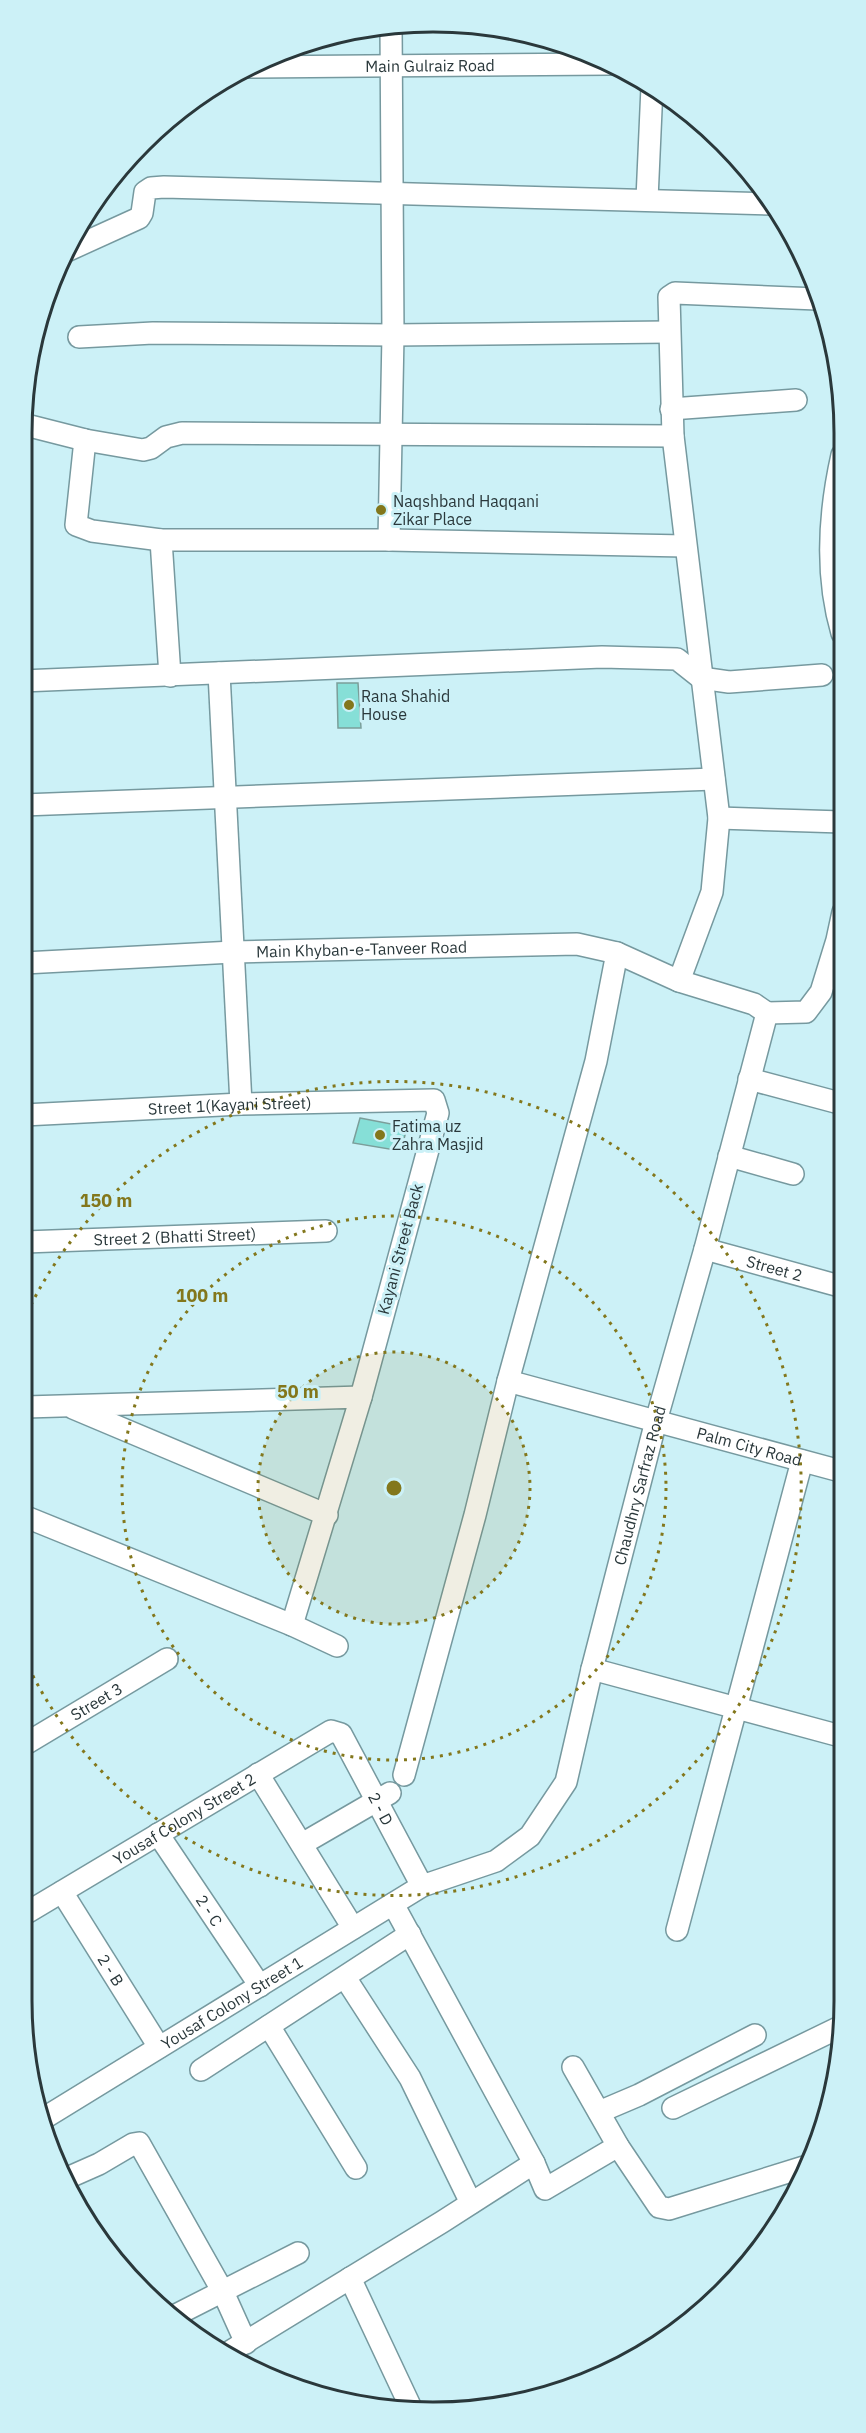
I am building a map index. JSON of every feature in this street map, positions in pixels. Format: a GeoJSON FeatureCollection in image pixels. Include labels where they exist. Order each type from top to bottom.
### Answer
{"type":"FeatureCollection","features":[{"type":"Feature","properties":{"kind":"street"},"geometry":{"type":"LineString","coordinates":[[389,540],[393,335],[390,193],[393,66],[391,34]]}},
{"type":"Feature","properties":{"kind":"street","name":"Main Gulraiz Road"},"geometry":{"type":"LineString","coordinates":[[268,67],[592,64]]}},
{"type":"Feature","properties":{"kind":"street"},"geometry":{"type":"LineString","coordinates":[[647,199],[652,96]]}},
{"type":"Feature","properties":{"kind":"street"},"geometry":{"type":"LineString","coordinates":[[78,246],[139,218],[145,192],[151,188],[198,187],[762,204]]}},
{"type":"Feature","properties":{"kind":"street"},"geometry":{"type":"LineString","coordinates":[[686,982],[712,892],[719,818],[672,435],[669,297],[675,293],[811,298]]}},
{"type":"Feature","properties":{"kind":"street"},"geometry":{"type":"LineString","coordinates":[[79,337],[153,333],[393,335],[669,332]]}},
{"type":"Feature","properties":{"kind":"street"},"geometry":{"type":"LineString","coordinates":[[671,410],[796,400]]}},
{"type":"Feature","properties":{"kind":"street"},"geometry":{"type":"LineString","coordinates":[[32,426],[86,440],[143,450],[152,448],[166,437],[182,433],[672,435]]}},
{"type":"Feature","properties":{"kind":"street"},"geometry":{"type":"LineString","coordinates":[[86,440],[76,525],[92,531],[161,540],[389,540],[685,546]]}},
{"type":"Feature","properties":{"kind":"street"},"geometry":{"type":"LineString","coordinates":[[161,540],[170,676]]}},
{"type":"Feature","properties":{"kind":"street"},"geometry":{"type":"LineString","coordinates":[[32,681],[602,657],[677,659],[701,678],[729,682],[822,675]]}},
{"type":"Feature","properties":{"kind":"street"},"geometry":{"type":"LineString","coordinates":[[219,673],[241,1104]]}},
{"type":"Feature","properties":{"kind":"street"},"geometry":{"type":"LineString","coordinates":[[32,805],[714,779]]}},
{"type":"Feature","properties":{"kind":"street"},"geometry":{"type":"LineString","coordinates":[[719,818],[834,822]]}},
{"type":"Feature","properties":{"kind":"street","name":"Main Khyban-e-Tanveer Road"},"geometry":{"type":"LineString","coordinates":[[32,963],[233,952],[577,944],[617,953],[686,982],[754,1004],[767,1013]]}},
{"type":"Feature","properties":{"kind":"street"},"geometry":{"type":"LineString","coordinates":[[404,1775],[475,1515],[508,1381],[596,1061],[617,953]]}},
{"type":"Feature","properties":{"kind":"street"},"geometry":{"type":"LineString","coordinates":[[767,1013],[806,1012],[821,992],[834,957]]}},
{"type":"Feature","properties":{"kind":"street","name":"Chaudhry Sarfraz Road"},"geometry":{"type":"LineString","coordinates":[[422,1886],[496,1861],[530,1836],[566,1782],[592,1669],[656,1421],[705,1249],[767,1013]]}},
{"type":"Feature","properties":{"kind":"street"},"geometry":{"type":"LineString","coordinates":[[749,1079],[834,1102]]}},
{"type":"Feature","properties":{"kind":"street","name":"Street 1(Kayani Street)"},"geometry":{"type":"LineString","coordinates":[[32,1115],[241,1104],[434,1100]]}},
{"type":"Feature","properties":{"kind":"street","name":"Kayani Street Back"},"geometry":{"type":"LineString","coordinates":[[292,1625],[361,1397],[438,1113],[434,1100]]}},
{"type":"Feature","properties":{"kind":"street"},"geometry":{"type":"LineString","coordinates":[[729,1156],[793,1174]]}},
{"type":"Feature","properties":{"kind":"street","name":"Street 2 (Bhatti Street)"},"geometry":{"type":"LineString","coordinates":[[32,1242],[326,1231]]}},
{"type":"Feature","properties":{"kind":"street","name":"Street 2"},"geometry":{"type":"LineString","coordinates":[[705,1249],[834,1285]]}},
{"type":"Feature","properties":{"kind":"street","name":"Palm City Road"},"geometry":{"type":"LineString","coordinates":[[508,1381],[834,1469]]}},
{"type":"Feature","properties":{"kind":"street"},"geometry":{"type":"LineString","coordinates":[[32,1407],[361,1397]]}},
{"type":"Feature","properties":{"kind":"street"},"geometry":{"type":"LineString","coordinates":[[67,1406],[327,1515]]}},
{"type":"Feature","properties":{"kind":"street"},"geometry":{"type":"LineString","coordinates":[[677,1930],[802,1461]]}},
{"type":"Feature","properties":{"kind":"street"},"geometry":{"type":"LineString","coordinates":[[32,1519],[292,1625],[337,1646]]}},
{"type":"Feature","properties":{"kind":"street","name":"Street 3"},"geometry":{"type":"LineString","coordinates":[[32,1740],[167,1659]]}},
{"type":"Feature","properties":{"kind":"street"},"geometry":{"type":"LineString","coordinates":[[592,1669],[834,1734]]}},
{"type":"Feature","properties":{"kind":"street","name":"Yousaf Colony Street 2"},"geometry":{"type":"LineString","coordinates":[[32,1910],[331,1731],[341,1734]]}},
{"type":"Feature","properties":{"kind":"street","name":"2 - D"},"geometry":{"type":"LineString","coordinates":[[341,1734],[384,1796],[422,1886]]}},
{"type":"Feature","properties":{"kind":"street"},"geometry":{"type":"LineString","coordinates":[[258,1774],[353,1928]]}},
{"type":"Feature","properties":{"kind":"street"},"geometry":{"type":"LineString","coordinates":[[302,1844],[384,1796]]}},
{"type":"Feature","properties":{"kind":"street","name":"2 - C"},"geometry":{"type":"LineString","coordinates":[[158,1834],[260,1986]]}},
{"type":"Feature","properties":{"kind":"street","name":"Yousaf Colony Street 1"},"geometry":{"type":"LineString","coordinates":[[49,2115],[422,1886]]}},
{"type":"Feature","properties":{"kind":"street","name":"2 - B"},"geometry":{"type":"LineString","coordinates":[[62,1892],[159,2047]]}},
{"type":"Feature","properties":{"kind":"street"},"geometry":{"type":"LineString","coordinates":[[393,1904],[534,2163],[545,2189],[618,2146]]}},
{"type":"Feature","properties":{"kind":"street"},"geometry":{"type":"LineString","coordinates":[[201,2070],[410,1934]]}},
{"type":"Feature","properties":{"kind":"street"},"geometry":{"type":"LineString","coordinates":[[346,1979],[410,2078],[471,2203]]}},
{"type":"Feature","properties":{"kind":"street"},"geometry":{"type":"LineString","coordinates":[[269,2025],[356,2168]]}},
{"type":"Feature","properties":{"kind":"street"},"geometry":{"type":"LineString","coordinates":[[673,2108],[834,2030]]}},
{"type":"Feature","properties":{"kind":"street"},"geometry":{"type":"LineString","coordinates":[[599,2112],[639,2095],[755,2035]]}},
{"type":"Feature","properties":{"kind":"street"},"geometry":{"type":"LineString","coordinates":[[573,2067],[618,2146],[654,2203],[659,2207],[669,2209],[797,2169]]}},
{"type":"Feature","properties":{"kind":"street"},"geometry":{"type":"LineString","coordinates":[[72,2176],[139,2143],[223,2292],[246,2343]]}},
{"type":"Feature","properties":{"kind":"street"},"geometry":{"type":"LineString","coordinates":[[235,2349],[534,2163]]}},
{"type":"Feature","properties":{"kind":"street"},"geometry":{"type":"LineString","coordinates":[[181,2312],[298,2253]]}},
{"type":"Feature","properties":{"kind":"street"},"geometry":{"type":"LineString","coordinates":[[350,2278],[408,2401]]}},
{"type":"Feature","properties":{"kind":"building","name":"Rana Shahid House"},"geometry":{"type":"Polygon","coordinates":[[[337,683],[358,683],[361,728],[338,728],[337,683]]]}},
{"type":"Feature","properties":{"kind":"building","name":"Fatima uz Zahra Masjid"},"geometry":{"type":"Polygon","coordinates":[[[360,1118],[407,1127],[401,1151],[353,1143],[360,1118]]]}},
{"type":"Feature","properties":{"kind":"place","name":"Naqshband Haqqani Zikar Place"},"geometry":{"type":"Point","coordinates":[381,510]}},
{"type":"Feature","properties":{"kind":"place","name":"Rana Shahid House"},"geometry":{"type":"Point","coordinates":[349,705]}},
{"type":"Feature","properties":{"kind":"place","name":"Fatima uz Zahra Masjid"},"geometry":{"type":"Point","coordinates":[380,1135]}}]}
